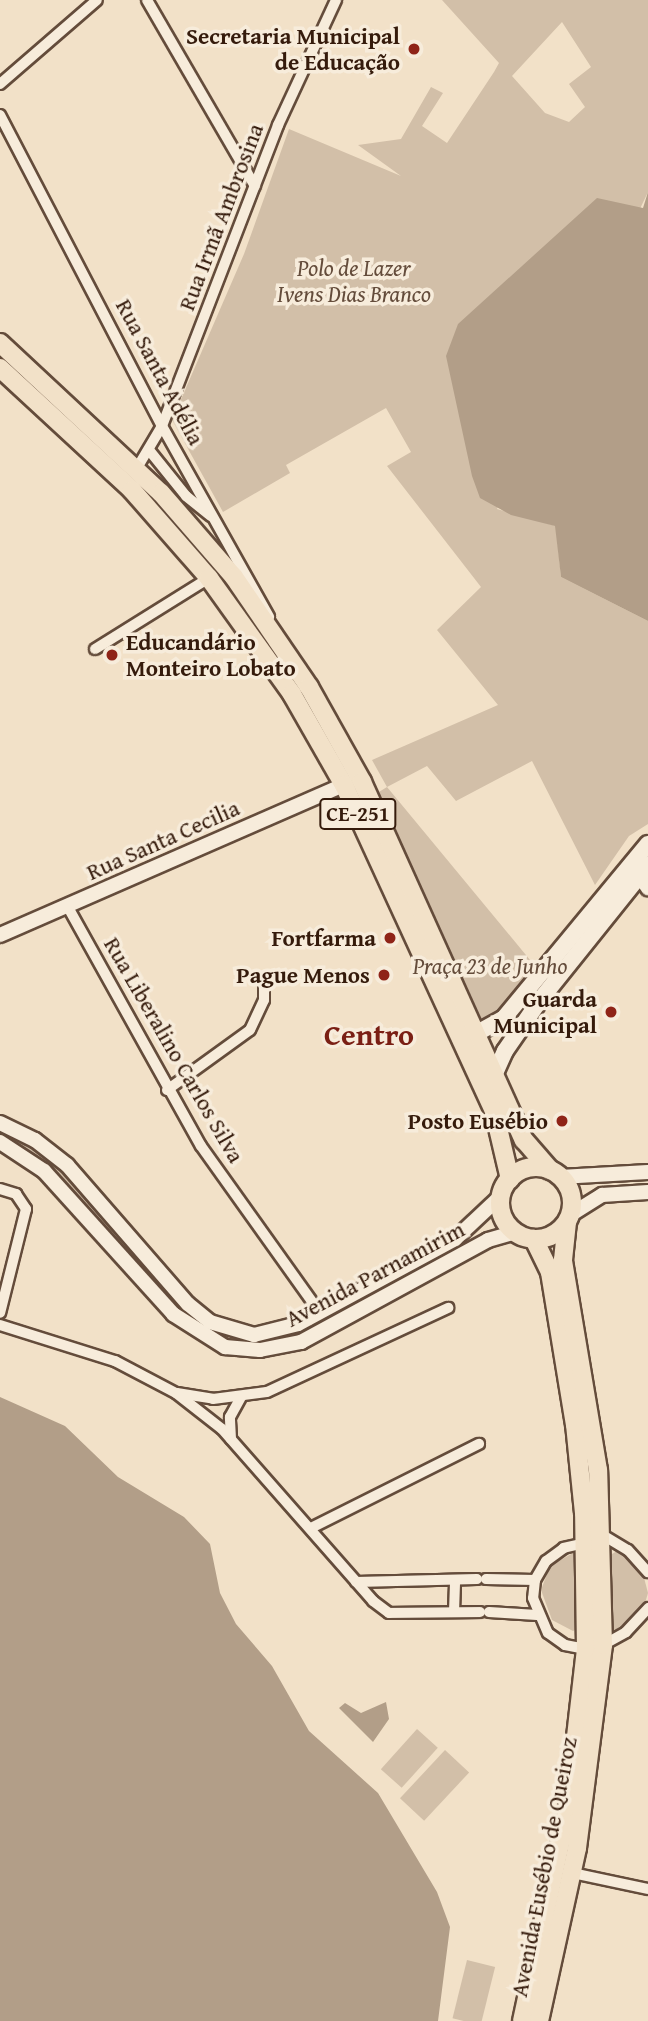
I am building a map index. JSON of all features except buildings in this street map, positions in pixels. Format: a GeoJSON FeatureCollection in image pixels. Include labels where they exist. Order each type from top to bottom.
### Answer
{"type":"FeatureCollection","features":[{"type":"Feature","properties":{"kind":"main road","name":"CE-251"},"geometry":{"type":"LineString","coordinates":[[0,343],[128,473],[148,509],[209,578],[292,694],[344,785],[494,1111],[510,1179]]}},
{"type":"Feature","properties":{"kind":"main road","name":"CE-251"},"geometry":{"type":"LineString","coordinates":[[0,368],[128,473],[166,500],[234,577],[284,649],[362,782],[479,1032],[524,1140],[555,1173],[571,1195],[569,1218]]}},
{"type":"Feature","properties":{"kind":"main road"},"geometry":{"type":"LineString","coordinates":[[148,509],[153,496],[166,500]]}},
{"type":"Feature","properties":{"kind":"main road"},"geometry":{"type":"LineString","coordinates":[[479,1032],[504,1018],[643,863]]}},
{"type":"Feature","properties":{"kind":"main road"},"geometry":{"type":"LineString","coordinates":[[496,1071],[512,1039],[643,863]]}},
{"type":"Feature","properties":{"kind":"main road"},"geometry":{"type":"LineString","coordinates":[[555,1173],[528,1168],[510,1179],[501,1196],[503,1216],[516,1232],[534,1239],[553,1235],[569,1218]]}},
{"type":"Feature","properties":{"kind":"main road","name":"Avenida Eusébio de Queiroz"},"geometry":{"type":"LineString","coordinates":[[539,2021],[572,1873],[593,1752],[594,1647],[601,1534],[590,1406],[563,1260],[569,1218]]}},
{"type":"Feature","properties":{"kind":"main road","name":"Avenida Eusébio de Queiroz"},"geometry":{"type":"LineString","coordinates":[[522,2021],[568,1807],[594,1647],[561,1329],[550,1272],[534,1239]]}},
{"type":"Feature","properties":{"kind":"street"},"geometry":{"type":"LineString","coordinates":[[0,84],[97,0]]}},
{"type":"Feature","properties":{"kind":"street"},"geometry":{"type":"LineString","coordinates":[[147,0],[255,186]]}},
{"type":"Feature","properties":{"kind":"street","name":"Rua Irmã Ambrosina"},"geometry":{"type":"LineString","coordinates":[[128,473],[149,450],[162,426],[303,66],[336,0]]}},
{"type":"Feature","properties":{"kind":"street","name":"Rua Santa Adélia"},"geometry":{"type":"LineString","coordinates":[[0,115],[162,426],[227,540],[284,649]]}},
{"type":"Feature","properties":{"kind":"street"},"geometry":{"type":"LineString","coordinates":[[149,450],[186,496],[214,518]]}},
{"type":"Feature","properties":{"kind":"street"},"geometry":{"type":"LineString","coordinates":[[95,649],[209,578]]}},
{"type":"Feature","properties":{"kind":"street","name":"Rua Santa Cecilia"},"geometry":{"type":"LineString","coordinates":[[0,935],[69,909],[344,785]]}},
{"type":"Feature","properties":{"kind":"street","name":"Rua Liberalino Carlos Silva"},"geometry":{"type":"LineString","coordinates":[[69,909],[167,1090],[248,1215],[320,1313]]}},
{"type":"Feature","properties":{"kind":"street"},"geometry":{"type":"LineString","coordinates":[[167,1090],[250,1030],[264,1000],[264,981]]}},
{"type":"Feature","properties":{"kind":"street","name":"Avenida Parnamirim"},"geometry":{"type":"LineString","coordinates":[[0,1123],[35,1140],[67,1165],[188,1304],[229,1330],[254,1335],[277,1332],[320,1313],[468,1231],[501,1196]]}},
{"type":"Feature","properties":{"kind":"street","name":"Avenida Parnamirim"},"geometry":{"type":"LineString","coordinates":[[0,1142],[44,1171],[188,1326],[225,1347],[245,1350],[301,1342],[488,1240],[516,1232]]}},
{"type":"Feature","properties":{"kind":"street"},"geometry":{"type":"LineString","coordinates":[[555,1173],[648,1172]]}},
{"type":"Feature","properties":{"kind":"street"},"geometry":{"type":"LineString","coordinates":[[0,1189],[22,1201],[26,1219],[0,1313]]}},
{"type":"Feature","properties":{"kind":"street"},"geometry":{"type":"LineString","coordinates":[[569,1218],[601,1195],[648,1192]]}},
{"type":"Feature","properties":{"kind":"street"},"geometry":{"type":"LineString","coordinates":[[118,1252],[131,1240]]}},
{"type":"Feature","properties":{"kind":"street"},"geometry":{"type":"LineString","coordinates":[[396,1271],[404,1285]]}},
{"type":"Feature","properties":{"kind":"street"},"geometry":{"type":"LineString","coordinates":[[176,1393],[213,1399],[241,1397],[289,1384],[448,1308]]}},
{"type":"Feature","properties":{"kind":"street"},"geometry":{"type":"LineString","coordinates":[[0,1325],[115,1361],[176,1393],[231,1439],[373,1601],[398,1615],[454,1612],[537,1615]]}},
{"type":"Feature","properties":{"kind":"street"},"geometry":{"type":"LineString","coordinates":[[231,1439],[230,1417],[241,1397]]}},
{"type":"Feature","properties":{"kind":"street"},"geometry":{"type":"LineString","coordinates":[[311,1528],[479,1444]]}},
{"type":"Feature","properties":{"kind":"street"},"geometry":{"type":"LineString","coordinates":[[601,1534],[628,1550],[648,1572]]}},
{"type":"Feature","properties":{"kind":"street"},"geometry":{"type":"LineString","coordinates":[[585,1544],[564,1548],[546,1561],[535,1580],[537,1615],[548,1633],[565,1644],[594,1647],[626,1632],[648,1608]]}},
{"type":"Feature","properties":{"kind":"street"},"geometry":{"type":"LineString","coordinates":[[454,1612],[455,1580]]}},
{"type":"Feature","properties":{"kind":"street"},"geometry":{"type":"LineString","coordinates":[[356,1582],[535,1580]]}},
{"type":"Feature","properties":{"kind":"street"},"geometry":{"type":"LineString","coordinates":[[373,1601],[375,1589],[382,1581]]}},
{"type":"Feature","properties":{"kind":"street"},"geometry":{"type":"LineString","coordinates":[[572,1873],[648,1889]]}},
{"type":"Feature","properties":{"kind":"green space","name":"Polo de Lazer Ivens Dias Branco"},"geometry":{"type":"Polygon","coordinates":[[[442,0],[648,0],[648,192],[497,509],[556,526],[561,577],[648,621],[648,824],[629,836],[595,885],[532,761],[456,801],[427,766],[387,787],[372,760],[498,705],[437,630],[481,587],[387,466],[411,452],[386,408],[286,465],[290,473],[223,512],[172,420],[244,254],[289,129],[401,176],[358,145],[401,139],[431,87],[443,93],[422,126],[447,143],[499,63],[442,0]],[[562,22],[512,76],[545,113],[569,122],[585,107],[569,84],[591,67],[562,22]]]}},
{"type":"Feature","properties":{"kind":"green space","name":"Praça 23 de Junho"},"geometry":{"type":"Polygon","coordinates":[[[387,787],[535,966],[492,1021],[478,1021],[374,795],[387,787]]]}},
{"type":"Feature","properties":{"kind":"green space"},"geometry":{"type":"Polygon","coordinates":[[[0,1127],[45,1155],[115,1230],[109,1235],[41,1161],[0,1135],[0,1127]]]}},
{"type":"Feature","properties":{"kind":"green space"},"geometry":{"type":"Polygon","coordinates":[[[134,1253],[175,1300],[213,1328],[250,1338],[312,1321],[315,1328],[268,1344],[229,1342],[189,1323],[128,1258],[134,1253]]]}},
{"type":"Feature","properties":{"kind":"green space"},"geometry":{"type":"Polygon","coordinates":[[[617,1551],[642,1570],[648,1593],[643,1610],[615,1630],[611,1627],[612,1554],[617,1551]]]}},
{"type":"Feature","properties":{"kind":"green space"},"geometry":{"type":"Polygon","coordinates":[[[573,1553],[576,1555],[577,1629],[573,1631],[552,1620],[541,1590],[550,1566],[573,1553]]]}},
{"type":"Feature","properties":{"kind":"green space"},"geometry":{"type":"Polygon","coordinates":[[[417,1729],[438,1748],[402,1788],[381,1769],[417,1729]]]}},
{"type":"Feature","properties":{"kind":"green space"},"geometry":{"type":"Polygon","coordinates":[[[445,1750],[469,1773],[424,1821],[400,1798],[445,1750]]]}},
{"type":"Feature","properties":{"kind":"green space"},"geometry":{"type":"Polygon","coordinates":[[[467,1960],[495,1967],[482,2021],[452,2018],[467,1960]]]}},
{"type":"Feature","properties":{"kind":"shaded area"},"geometry":{"type":"Polygon","coordinates":[[[648,192],[648,621],[561,577],[555,526],[511,515],[480,498],[472,476],[446,356],[458,324],[597,198],[643,208],[648,192]]]}},
{"type":"Feature","properties":{"kind":"shaded area"},"geometry":{"type":"Polygon","coordinates":[[[0,1397],[65,1426],[118,1477],[184,1517],[210,1544],[220,1593],[236,1624],[272,1666],[309,1731],[378,1793],[437,1892],[450,1927],[438,2021],[0,2021],[0,1397]]]}},
{"type":"Feature","properties":{"kind":"shaded area"},"geometry":{"type":"Polygon","coordinates":[[[386,1702],[389,1719],[373,1742],[339,1708],[345,1703],[361,1713],[386,1702]]]}},
{"type":"Feature","properties":{"kind":"place","name":"Secretaria Municipal de Educação"},"geometry":{"type":"Point","coordinates":[414,49]}},
{"type":"Feature","properties":{"kind":"place","name":"Educandário Monteiro Lobato"},"geometry":{"type":"Point","coordinates":[112,655]}},
{"type":"Feature","properties":{"kind":"place","name":"Fortfarma"},"geometry":{"type":"Point","coordinates":[390,938]}},
{"type":"Feature","properties":{"kind":"place","name":"Pague Menos"},"geometry":{"type":"Point","coordinates":[384,975]}},
{"type":"Feature","properties":{"kind":"place","name":"Guarda Municipal"},"geometry":{"type":"Point","coordinates":[611,1012]}},
{"type":"Feature","properties":{"kind":"place","name":"Posto Eusébio"},"geometry":{"type":"Point","coordinates":[562,1121]}},
{"type":"Feature","properties":{"kind":"district","name":"Centro"},"geometry":{"type":"Point","coordinates":[369,1034]}}]}
